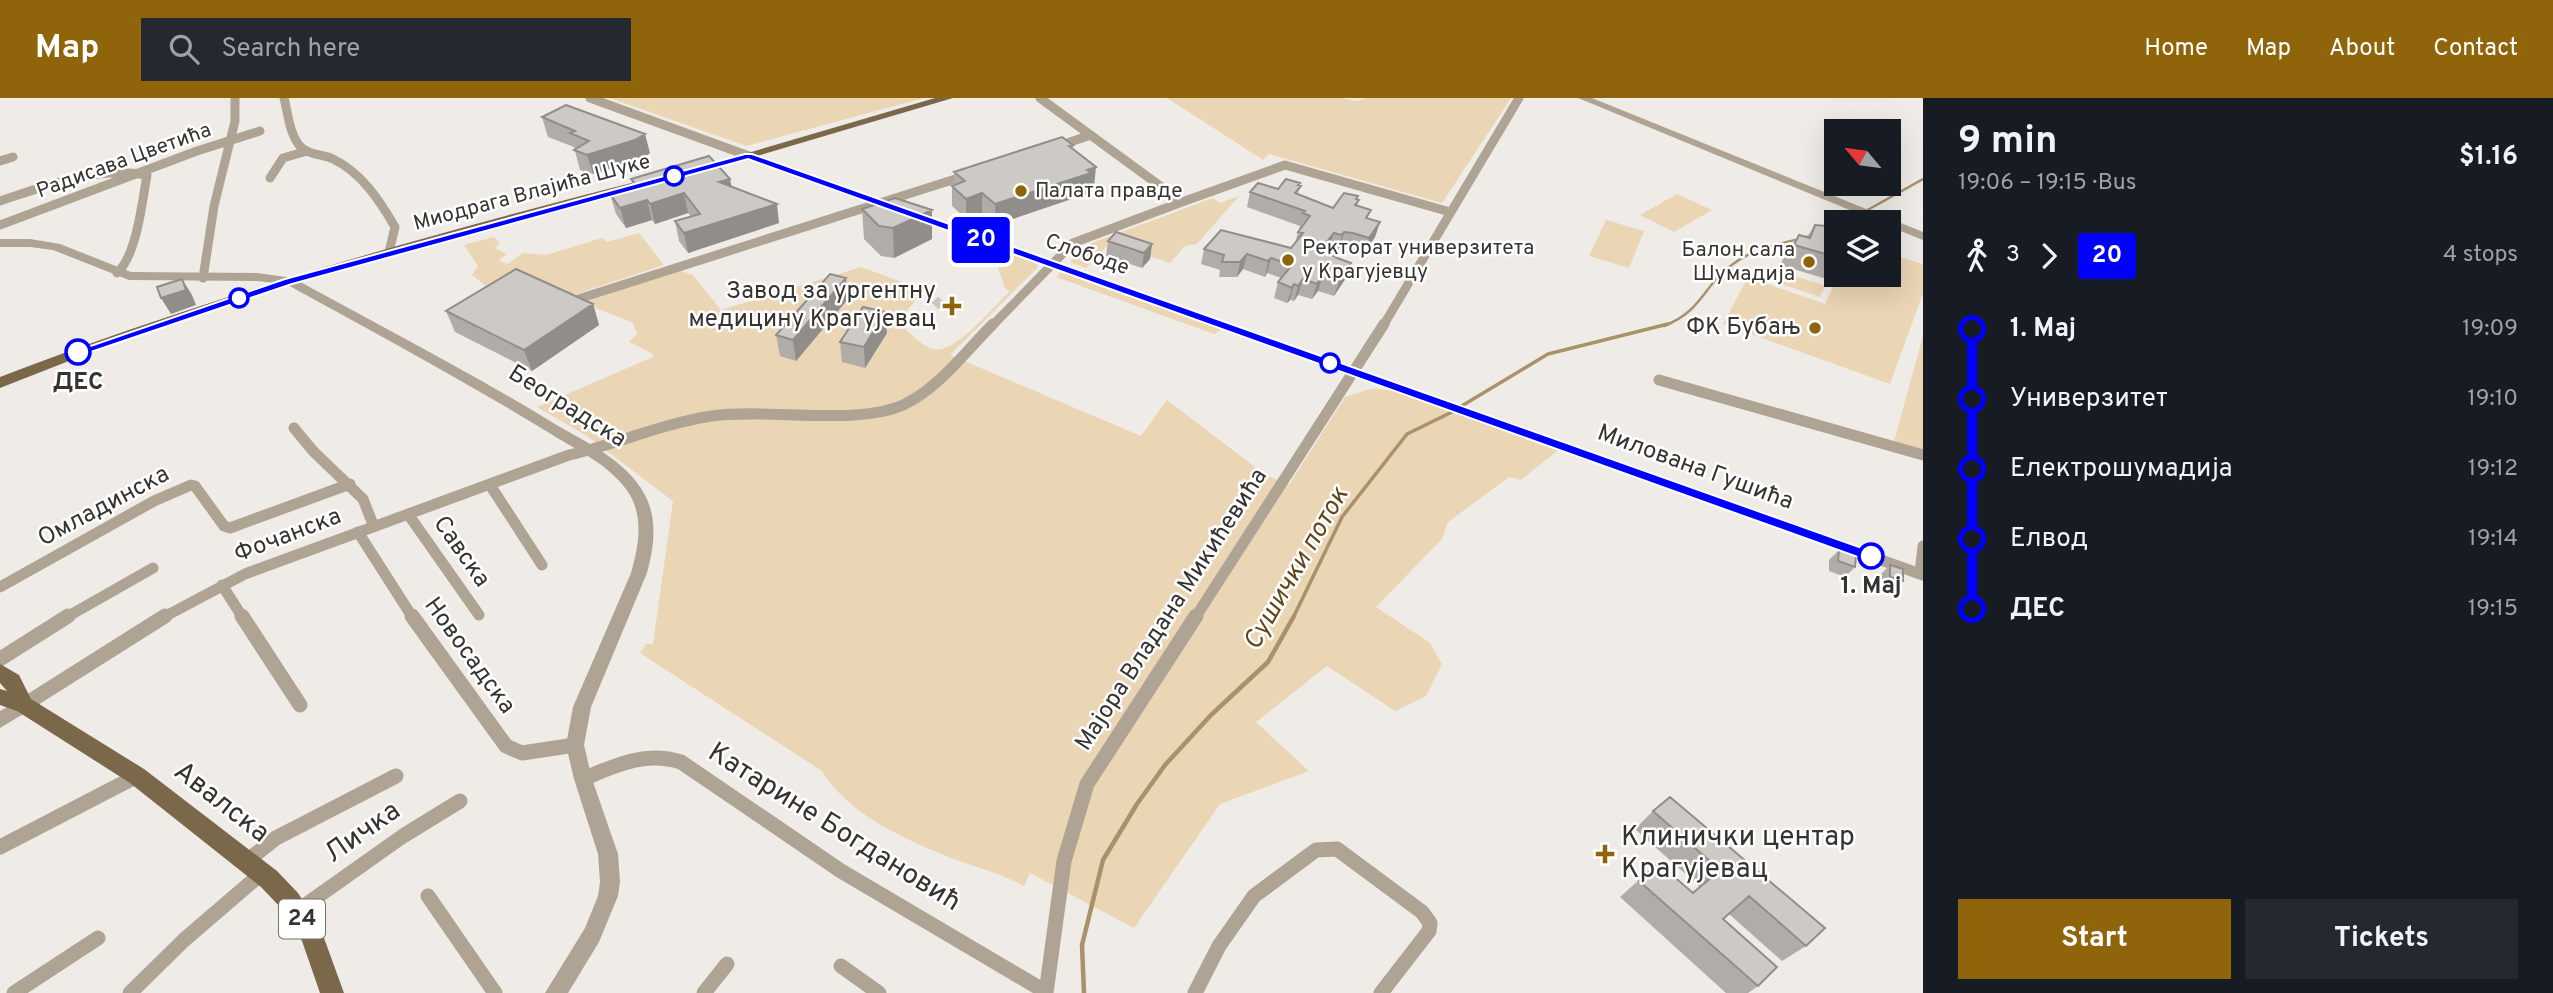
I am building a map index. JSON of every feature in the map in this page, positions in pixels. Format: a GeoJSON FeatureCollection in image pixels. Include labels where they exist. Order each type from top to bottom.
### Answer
{"type":"FeatureCollection","features":[{"type":"Feature","properties":{"kind":"main road","name":"Миодрага Влајића Шуке"},"geometry":{"type":"LineString","coordinates":[[0,383],[97,345],[289,281],[749,156],[947,98]]}},
{"type":"Feature","properties":{"kind":"main road","name":"Авалска"},"geometry":{"type":"LineString","coordinates":[[0,672],[12,681],[24,705]]}},
{"type":"Feature","properties":{"kind":"main road","name":"Авалска"},"geometry":{"type":"LineString","coordinates":[[0,697],[24,705],[137,776],[254,867],[297,911],[316,943],[332,993]]}},
{"type":"Feature","properties":{"kind":"street"},"geometry":{"type":"LineString","coordinates":[[203,278],[214,206],[235,121],[235,98]]}},
{"type":"Feature","properties":{"kind":"street"},"geometry":{"type":"LineString","coordinates":[[284,98],[299,145],[307,151],[331,158],[347,167],[383,206],[395,226],[389,253]]}},
{"type":"Feature","properties":{"kind":"street","name":"Слободе"},"geometry":{"type":"LineString","coordinates":[[590,98],[878,204],[1452,406]]}},
{"type":"Feature","properties":{"kind":"street"},"geometry":{"type":"LineString","coordinates":[[1040,98],[1182,202]]}},
{"type":"Feature","properties":{"kind":"street","name":"Мајора Владана Микићевића"},"geometry":{"type":"LineString","coordinates":[[1046,992],[1059,886],[1069,835],[1087,784],[1354,372],[1519,98]]}},
{"type":"Feature","properties":{"kind":"street"},"geometry":{"type":"LineString","coordinates":[[1583,98],[1923,236]]}},
{"type":"Feature","properties":{"kind":"street","name":"Радисава Цветића"},"geometry":{"type":"LineString","coordinates":[[0,225],[260,131]]}},
{"type":"Feature","properties":{"kind":"street"},"geometry":{"type":"LineString","coordinates":[[1048,149],[1091,135]]}},
{"type":"Feature","properties":{"kind":"street"},"geometry":{"type":"LineString","coordinates":[[270,178],[283,158],[307,151]]}},
{"type":"Feature","properties":{"kind":"street"},"geometry":{"type":"LineString","coordinates":[[0,161],[13,157]]}},
{"type":"Feature","properties":{"kind":"street","name":"Фочанска"},"geometry":{"type":"LineString","coordinates":[[24,705],[174,610],[222,585],[268,564],[569,455],[713,416],[758,413],[865,414],[902,405],[933,385],[1078,240],[1286,165],[1450,212]]}},
{"type":"Feature","properties":{"kind":"street"},"geometry":{"type":"LineString","coordinates":[[575,300],[977,172]]}},
{"type":"Feature","properties":{"kind":"street"},"geometry":{"type":"LineString","coordinates":[[0,201],[82,175],[147,175],[131,248],[125,266],[117,273]]}},
{"type":"Feature","properties":{"kind":"street","name":"Београдска"},"geometry":{"type":"LineString","coordinates":[[0,243],[48,246],[117,273],[142,277],[257,277],[289,281],[487,389],[588,450],[621,472],[636,492],[645,508],[647,533],[639,573],[582,707],[575,745],[583,779],[606,845],[610,882],[599,921],[556,993]]}},
{"type":"Feature","properties":{"kind":"street"},"geometry":{"type":"LineString","coordinates":[[1659,380],[1923,455]]}},
{"type":"Feature","properties":{"kind":"street","name":"Милована Гушића"},"geometry":{"type":"LineString","coordinates":[[1452,406],[1921,574]]}},
{"type":"Feature","properties":{"kind":"street"},"geometry":{"type":"LineString","coordinates":[[294,428],[321,459],[363,499],[374,527]]}},
{"type":"Feature","properties":{"kind":"street","name":"Омладинска"},"geometry":{"type":"LineString","coordinates":[[0,587],[154,501],[191,485],[195,486],[224,526],[230,528],[350,484]]}},
{"type":"Feature","properties":{"kind":"street"},"geometry":{"type":"LineString","coordinates":[[490,485],[542,565]]}},
{"type":"Feature","properties":{"kind":"street","name":"Савска"},"geometry":{"type":"LineString","coordinates":[[408,514],[479,615]]}},
{"type":"Feature","properties":{"kind":"street","name":"Новосадска"},"geometry":{"type":"LineString","coordinates":[[358,532],[412,616],[506,746],[522,754],[575,745]]}},
{"type":"Feature","properties":{"kind":"street"},"geometry":{"type":"LineString","coordinates":[[1921,574],[1923,546]]}},
{"type":"Feature","properties":{"kind":"street"},"geometry":{"type":"LineString","coordinates":[[0,659],[52,625],[153,568]]}},
{"type":"Feature","properties":{"kind":"street"},"geometry":{"type":"LineString","coordinates":[[222,585],[300,705]]}},
{"type":"Feature","properties":{"kind":"street"},"geometry":{"type":"LineString","coordinates":[[0,720],[24,705]]}},
{"type":"Feature","properties":{"kind":"street","name":"Катарине Богдановић"},"geometry":{"type":"LineString","coordinates":[[583,779],[639,757],[659,756],[681,762],[830,864],[1046,992]]}},
{"type":"Feature","properties":{"kind":"street"},"geometry":{"type":"LineString","coordinates":[[0,847],[137,776]]}},
{"type":"Feature","properties":{"kind":"street"},"geometry":{"type":"LineString","coordinates":[[130,993],[254,867],[276,838],[396,776]]}},
{"type":"Feature","properties":{"kind":"street","name":"Личка"},"geometry":{"type":"LineString","coordinates":[[297,911],[403,836],[460,801]]}},
{"type":"Feature","properties":{"kind":"street"},"geometry":{"type":"LineString","coordinates":[[1195,993],[1219,946],[1254,896],[1316,849],[1337,849],[1422,912],[1430,923],[1429,931],[1381,993]]}},
{"type":"Feature","properties":{"kind":"street"},"geometry":{"type":"LineString","coordinates":[[428,896],[495,993]]}},
{"type":"Feature","properties":{"kind":"street"},"geometry":{"type":"LineString","coordinates":[[14,993],[98,938]]}},
{"type":"Feature","properties":{"kind":"street"},"geometry":{"type":"LineString","coordinates":[[704,993],[727,964]]}},
{"type":"Feature","properties":{"kind":"street"},"geometry":{"type":"LineString","coordinates":[[841,966],[879,993]]}},
{"type":"Feature","properties":{"kind":"shaded area"},"geometry":{"type":"Polygon","coordinates":[[[610,98],[924,98],[746,146],[610,98]]]}},
{"type":"Feature","properties":{"kind":"shaded area"},"geometry":{"type":"Polygon","coordinates":[[[1167,98],[1340,98],[1358,101],[1366,98],[1511,98],[1442,203],[1269,154],[1263,160],[1167,98]]]}},
{"type":"Feature","properties":{"kind":"shaded area"},"geometry":{"type":"Polygon","coordinates":[[[1677,194],[1712,210],[1674,232],[1640,215],[1677,194]]]}},
{"type":"Feature","properties":{"kind":"shaded area"},"geometry":{"type":"Polygon","coordinates":[[[1239,196],[1197,244],[1185,246],[1170,263],[1110,243],[1086,268],[1070,262],[1086,245],[1213,198],[1220,203],[1239,196]]]}},
{"type":"Feature","properties":{"kind":"shaded area"},"geometry":{"type":"Polygon","coordinates":[[[1606,220],[1644,231],[1629,268],[1589,256],[1606,220]]]}},
{"type":"Feature","properties":{"kind":"shaded area"},"geometry":{"type":"Polygon","coordinates":[[[639,233],[664,265],[573,295],[488,288],[472,275],[478,266],[464,245],[494,237],[500,243],[495,248],[507,254],[499,260],[507,264],[523,253],[546,255],[602,238],[607,242],[639,233]]]}},
{"type":"Feature","properties":{"kind":"shaded area"},"geometry":{"type":"Polygon","coordinates":[[[1004,250],[1036,262],[1038,267],[950,355],[1141,436],[1167,400],[1264,474],[1289,485],[1345,397],[1370,389],[1395,390],[1563,446],[1521,480],[1509,477],[1448,522],[1442,539],[1376,607],[1430,643],[1442,664],[1426,696],[1395,711],[1327,666],[1256,722],[1309,771],[1220,804],[1134,928],[1030,873],[1024,886],[893,832],[845,799],[822,771],[640,653],[646,644],[653,644],[673,501],[587,436],[537,407],[653,357],[653,354],[629,342],[637,334],[633,323],[594,307],[588,301],[678,270],[693,275],[721,310],[861,267],[924,290],[898,322],[924,345],[942,349],[963,337],[1010,291],[1005,288],[995,259],[1004,250]]]}},
{"type":"Feature","properties":{"kind":"shaded area","name":"ФК Бубањ"},"geometry":{"type":"Polygon","coordinates":[[[1901,257],[1923,264],[1923,293],[1890,384],[1723,324],[1748,277],[1825,304],[1833,287],[1901,287],[1901,257]]]}},
{"type":"Feature","properties":{"kind":"shaded area"},"geometry":{"type":"Polygon","coordinates":[[[1768,267],[1825,287],[1820,297],[1763,278],[1768,267]]]}},
{"type":"Feature","properties":{"kind":"shaded area"},"geometry":{"type":"Polygon","coordinates":[[[1063,269],[1222,329],[1214,334],[1056,277],[1063,269]]]}},
{"type":"Feature","properties":{"kind":"shaded area"},"geometry":{"type":"Polygon","coordinates":[[[1923,336],[1923,450],[1894,441],[1923,336]]]}},
{"type":"Feature","properties":{"kind":"building"},"geometry":{"type":"Polygon","coordinates":[[[566,105],[645,134],[635,140],[587,155],[574,150],[589,141],[570,133],[575,131],[542,117],[566,105]]]}},
{"type":"Feature","properties":{"kind":"building"},"geometry":{"type":"Polygon","coordinates":[[[1062,137],[1073,145],[1069,146],[1096,167],[1087,170],[1091,173],[995,204],[982,193],[966,199],[952,186],[965,181],[954,172],[1062,137]]]}},
{"type":"Feature","properties":{"kind":"building"},"geometry":{"type":"Polygon","coordinates":[[[709,156],[730,179],[719,182],[777,204],[684,233],[675,221],[700,214],[684,193],[650,204],[647,200],[620,208],[610,194],[637,186],[631,179],[709,156]]]}},
{"type":"Feature","properties":{"kind":"building"},"geometry":{"type":"Polygon","coordinates":[[[1286,179],[1300,183],[1298,185],[1301,186],[1295,193],[1333,208],[1344,193],[1358,196],[1356,199],[1359,200],[1355,205],[1371,210],[1366,218],[1380,222],[1369,238],[1353,233],[1334,233],[1322,248],[1351,263],[1339,281],[1323,275],[1317,284],[1303,279],[1298,286],[1294,284],[1292,288],[1278,282],[1292,265],[1247,254],[1240,262],[1222,262],[1224,255],[1204,249],[1221,230],[1291,248],[1303,233],[1298,232],[1310,216],[1303,213],[1305,211],[1250,192],[1258,183],[1278,189],[1286,179]]]}},
{"type":"Feature","properties":{"kind":"building"},"geometry":{"type":"Polygon","coordinates":[[[895,198],[932,210],[893,228],[879,226],[862,209],[895,198]]]}},
{"type":"Feature","properties":{"kind":"building"},"geometry":{"type":"Polygon","coordinates":[[[1815,225],[1824,226],[1824,254],[1794,245],[1799,235],[1810,238],[1815,225]]]}},
{"type":"Feature","properties":{"kind":"building"},"geometry":{"type":"Polygon","coordinates":[[[1116,232],[1152,244],[1144,253],[1108,241],[1116,232]]]}},
{"type":"Feature","properties":{"kind":"building"},"geometry":{"type":"Polygon","coordinates":[[[516,269],[593,304],[524,350],[446,311],[516,269]]]}},
{"type":"Feature","properties":{"kind":"building"},"geometry":{"type":"Polygon","coordinates":[[[830,274],[846,278],[793,340],[776,335],[830,274]]]}},
{"type":"Feature","properties":{"kind":"building"},"geometry":{"type":"Polygon","coordinates":[[[182,279],[186,290],[161,298],[157,287],[182,279]]]}},
{"type":"Feature","properties":{"kind":"building"},"geometry":{"type":"Polygon","coordinates":[[[863,307],[885,312],[864,347],[840,342],[863,307]]]}},
{"type":"Feature","properties":{"kind":"building"},"geometry":{"type":"Polygon","coordinates":[[[1839,550],[1856,556],[1855,567],[1838,561],[1839,550]]]}},
{"type":"Feature","properties":{"kind":"building"},"geometry":{"type":"Polygon","coordinates":[[[1890,565],[1903,569],[1903,581],[1890,577],[1890,565]]]}},
{"type":"Feature","properties":{"kind":"building"},"geometry":{"type":"Polygon","coordinates":[[[1670,797],[1825,928],[1806,946],[1749,896],[1723,919],[1777,967],[1758,986],[1639,881],[1658,863],[1693,893],[1720,870],[1653,811],[1670,797]]]}},
{"type":"Feature","properties":{"kind":"waterway","name":"Сушички поток"},"geometry":{"type":"LineString","coordinates":[[1867,210],[1923,179]]}},
{"type":"Feature","properties":{"kind":"waterway","name":"Сушички поток"},"geometry":{"type":"LineString","coordinates":[[1664,326],[1687,313],[1715,280],[1742,258],[1770,246],[1811,236]]}},
{"type":"Feature","properties":{"kind":"waterway","name":"Сушички поток"},"geometry":{"type":"LineString","coordinates":[[1460,407],[1548,354],[1668,324]]}},
{"type":"Feature","properties":{"kind":"waterway","name":"Сушички поток"},"geometry":{"type":"LineString","coordinates":[[1294,616],[1342,517],[1407,434],[1454,411]]}},
{"type":"Feature","properties":{"kind":"waterway","name":"Сушички поток"},"geometry":{"type":"LineString","coordinates":[[1084,993],[1082,945],[1103,860],[1137,804],[1165,765],[1211,715],[1268,662],[1294,616]]}},
{"type":"Feature","properties":{"kind":"tunnel"},"geometry":{"type":"LineString","coordinates":[[935,306],[944,297]]}},
{"type":"Feature","properties":{"kind":"bus line","name":"20"},"geometry":{"type":"LineString","coordinates":[[78,352],[289,281],[749,156],[1871,556]]}},
{"type":"Feature","properties":{"kind":"place","name":"Палата правде"},"geometry":{"type":"Point","coordinates":[1021,191]}},
{"type":"Feature","properties":{"kind":"place","name":"Ректорат универзитета у Крагујевцу"},"geometry":{"type":"Point","coordinates":[1288,260]}},
{"type":"Feature","properties":{"kind":"place","name":"Балон сала Шумадија"},"geometry":{"type":"Point","coordinates":[1809,262]}},
{"type":"Feature","properties":{"kind":"place","name":"Завод за ургентну медицину Крагујевац"},"geometry":{"type":"Point","coordinates":[952,306]}},
{"type":"Feature","properties":{"kind":"place","name":"ФК Бубањ"},"geometry":{"type":"Point","coordinates":[1815,328]}},
{"type":"Feature","properties":{"kind":"place","name":"ДЕС"},"geometry":{"type":"Point","coordinates":[78,352]}},
{"type":"Feature","properties":{"kind":"place","name":"1. Мај"},"geometry":{"type":"Point","coordinates":[1871,556]}},
{"type":"Feature","properties":{"kind":"place","name":"Клинички центар Крагујевац"},"geometry":{"type":"Point","coordinates":[1605,854]}}]}
